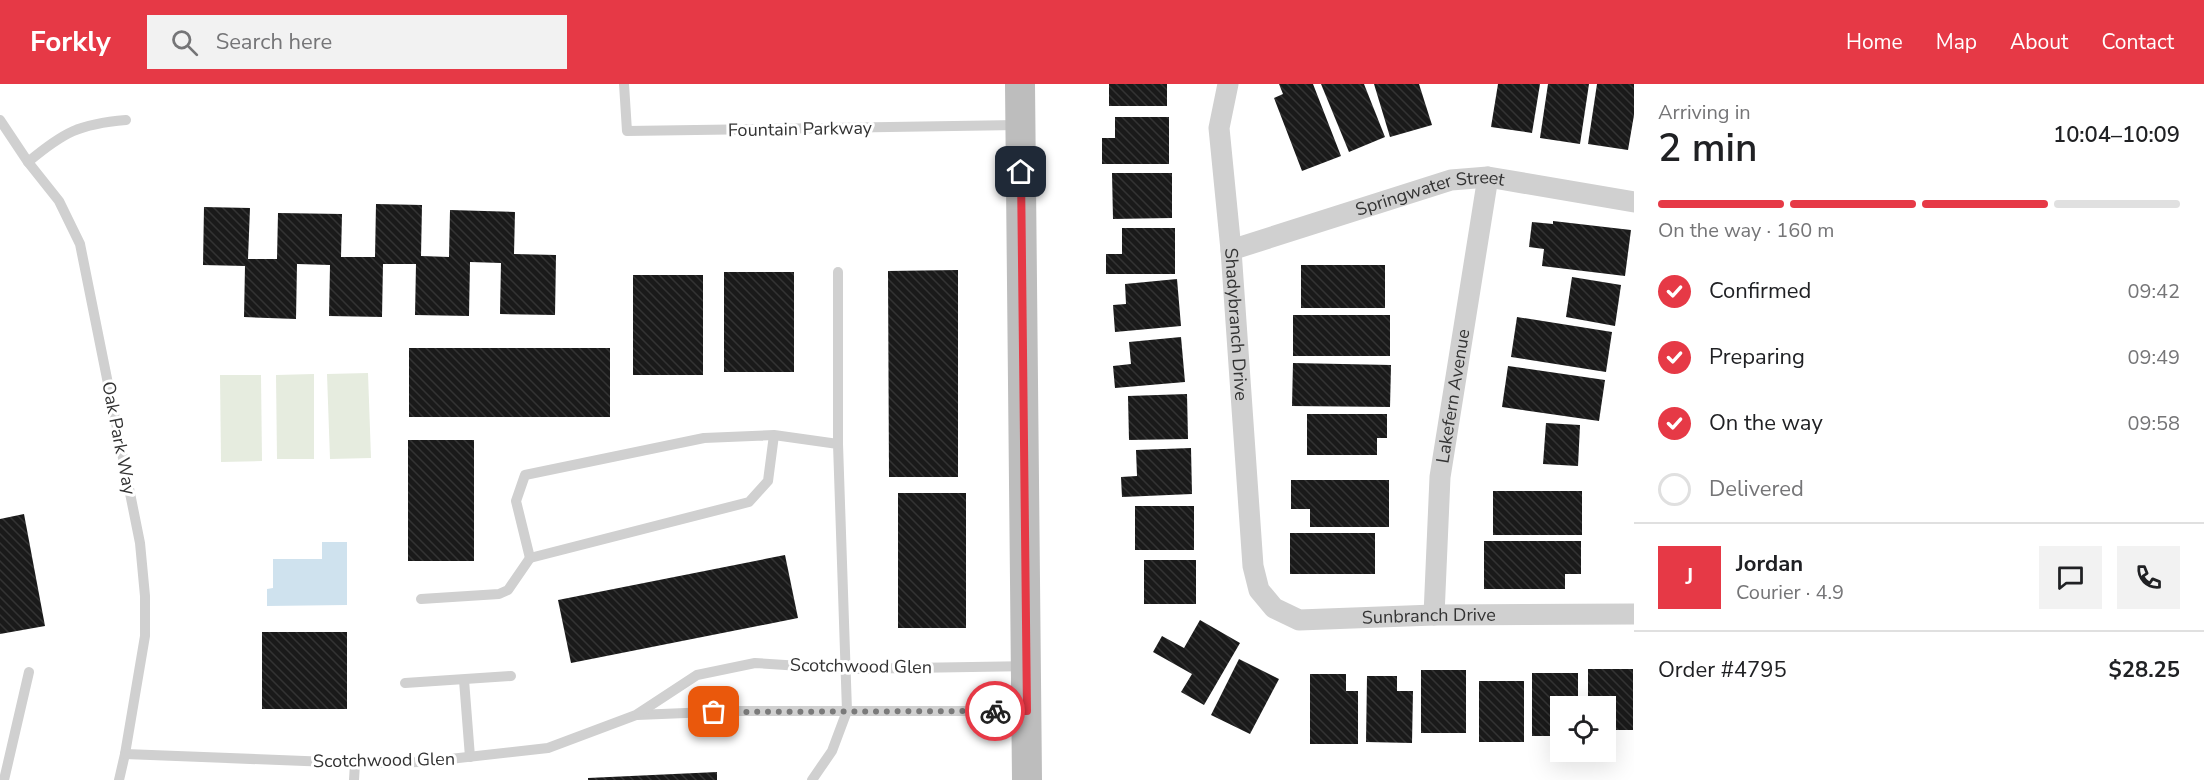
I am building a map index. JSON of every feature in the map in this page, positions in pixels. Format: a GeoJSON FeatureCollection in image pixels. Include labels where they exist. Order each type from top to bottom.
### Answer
{"type":"FeatureCollection","features":[{"type":"Feature","properties":{"kind":"street"},"geometry":{"type":"LineString","coordinates":[[1020,84],[1027,780]]}},
{"type":"Feature","properties":{"kind":"street","name":"Shadybranch Drive"},"geometry":{"type":"LineString","coordinates":[[1228,84],[1219,128],[1232,250],[1253,566]]}},
{"type":"Feature","properties":{"kind":"street","name":"Springwater Street"},"geometry":{"type":"LineString","coordinates":[[1232,250],[1451,180],[1488,177],[1634,202]]}},
{"type":"Feature","properties":{"kind":"street","name":"Lakefern Avenue"},"geometry":{"type":"LineString","coordinates":[[1434,615],[1440,477],[1488,177]]}},
{"type":"Feature","properties":{"kind":"street","name":"Sunbranch Drive"},"geometry":{"type":"LineString","coordinates":[[1253,566],[1259,590],[1274,608],[1299,620],[1434,615],[1634,614]]}},
{"type":"Feature","properties":{"kind":"lane","name":"Fountain Parkway"},"geometry":{"type":"LineString","coordinates":[[624,84],[627,131],[1021,125]]}},
{"type":"Feature","properties":{"kind":"lane","name":"Oak Park Way"},"geometry":{"type":"LineString","coordinates":[[0,120],[28,162],[59,201],[80,244],[140,543],[145,596],[145,636],[119,780]]}},
{"type":"Feature","properties":{"kind":"lane"},"geometry":{"type":"LineString","coordinates":[[28,162],[54,140],[84,126],[126,120]]}},
{"type":"Feature","properties":{"kind":"lane"},"geometry":{"type":"LineString","coordinates":[[812,780],[832,751],[847,711],[838,444],[838,272]]}},
{"type":"Feature","properties":{"kind":"lane"},"geometry":{"type":"LineString","coordinates":[[530,558],[516,501],[525,475],[704,438],[774,435],[838,444]]}},
{"type":"Feature","properties":{"kind":"lane"},"geometry":{"type":"LineString","coordinates":[[421,599],[499,594],[508,590],[530,558],[749,502],[768,481],[774,435]]}},
{"type":"Feature","properties":{"kind":"lane","name":"Scotchwood Glen"},"geometry":{"type":"LineString","coordinates":[[125,754],[355,763],[423,762],[548,748],[636,715],[697,675],[755,663],[847,669],[1027,666]]}},
{"type":"Feature","properties":{"kind":"lane"},"geometry":{"type":"LineString","coordinates":[[4,780],[29,672]]}},
{"type":"Feature","properties":{"kind":"lane"},"geometry":{"type":"LineString","coordinates":[[405,683],[511,676]]}},
{"type":"Feature","properties":{"kind":"lane"},"geometry":{"type":"LineString","coordinates":[[464,680],[470,757]]}},
{"type":"Feature","properties":{"kind":"lane","name":"Scotchwood Glen"},"geometry":{"type":"LineString","coordinates":[[636,715],[734,711],[1027,711]]}},
{"type":"Feature","properties":{"kind":"lane"},"geometry":{"type":"LineString","coordinates":[[354,780],[355,763]]}},
{"type":"Feature","properties":{"kind":"shaded area"},"geometry":{"type":"Polygon","coordinates":[[[368,373],[371,458],[330,459],[327,374],[368,373]]]}},
{"type":"Feature","properties":{"kind":"shaded area"},"geometry":{"type":"Polygon","coordinates":[[[314,374],[314,459],[277,459],[276,375],[314,374]]]}},
{"type":"Feature","properties":{"kind":"shaded area"},"geometry":{"type":"Polygon","coordinates":[[[220,375],[261,375],[262,461],[221,462],[220,375]]]}},
{"type":"Feature","properties":{"kind":"water"},"geometry":{"type":"Polygon","coordinates":[[[322,542],[347,542],[347,605],[267,606],[267,589],[273,588],[273,559],[322,559],[322,542]]]}},
{"type":"Feature","properties":{"kind":"building"},"geometry":{"type":"Polygon","coordinates":[[[1109,84],[1167,84],[1167,106],[1109,106],[1109,84]]]}},
{"type":"Feature","properties":{"kind":"building"},"geometry":{"type":"Polygon","coordinates":[[[1279,84],[1313,84],[1341,156],[1302,171],[1274,98],[1283,94],[1279,84]]]}},
{"type":"Feature","properties":{"kind":"building"},"geometry":{"type":"Polygon","coordinates":[[[1321,84],[1364,84],[1385,137],[1349,152],[1321,84]]]}},
{"type":"Feature","properties":{"kind":"building"},"geometry":{"type":"Polygon","coordinates":[[[1374,84],[1419,84],[1432,125],[1390,137],[1374,84]]]}},
{"type":"Feature","properties":{"kind":"building"},"geometry":{"type":"Polygon","coordinates":[[[1498,84],[1540,84],[1532,133],[1491,127],[1498,84]]]}},
{"type":"Feature","properties":{"kind":"building"},"geometry":{"type":"Polygon","coordinates":[[[1548,84],[1589,84],[1580,144],[1540,138],[1548,84]]]}},
{"type":"Feature","properties":{"kind":"building"},"geometry":{"type":"Polygon","coordinates":[[[1597,84],[1634,84],[1634,115],[1628,150],[1588,144],[1597,84]]]}},
{"type":"Feature","properties":{"kind":"building"},"geometry":{"type":"Polygon","coordinates":[[[1115,117],[1169,117],[1169,164],[1102,164],[1102,138],[1115,138],[1115,117]]]}},
{"type":"Feature","properties":{"kind":"building"},"geometry":{"type":"Polygon","coordinates":[[[1112,173],[1172,173],[1172,218],[1113,219],[1112,173]]]}},
{"type":"Feature","properties":{"kind":"building"},"geometry":{"type":"Polygon","coordinates":[[[376,204],[422,205],[421,256],[449,257],[450,210],[515,212],[514,254],[556,255],[555,315],[500,314],[501,263],[470,262],[469,316],[415,315],[416,264],[383,264],[382,317],[329,316],[330,265],[297,264],[296,319],[244,317],[245,266],[203,265],[204,207],[250,208],[248,259],[277,259],[278,213],[342,214],[341,257],[375,257],[376,204]]]}},
{"type":"Feature","properties":{"kind":"building"},"geometry":{"type":"Polygon","coordinates":[[[1553,221],[1631,230],[1625,276],[1542,266],[1544,249],[1529,247],[1532,222],[1553,224],[1553,221]]]}},
{"type":"Feature","properties":{"kind":"building"},"geometry":{"type":"Polygon","coordinates":[[[1122,228],[1175,228],[1175,274],[1106,274],[1106,254],[1122,254],[1122,228]]]}},
{"type":"Feature","properties":{"kind":"building"},"geometry":{"type":"Polygon","coordinates":[[[1301,265],[1385,265],[1385,308],[1301,308],[1301,265]]]}},
{"type":"Feature","properties":{"kind":"building"},"geometry":{"type":"Polygon","coordinates":[[[958,270],[958,477],[889,477],[888,271],[958,270]]]}},
{"type":"Feature","properties":{"kind":"building"},"geometry":{"type":"Polygon","coordinates":[[[724,272],[794,272],[794,372],[724,372],[724,272]]]}},
{"type":"Feature","properties":{"kind":"building"},"geometry":{"type":"Polygon","coordinates":[[[633,275],[703,275],[703,375],[633,375],[633,275]]]}},
{"type":"Feature","properties":{"kind":"building"},"geometry":{"type":"Polygon","coordinates":[[[1572,277],[1621,285],[1615,326],[1566,317],[1572,277]]]}},
{"type":"Feature","properties":{"kind":"building"},"geometry":{"type":"Polygon","coordinates":[[[1177,279],[1181,326],[1115,332],[1113,305],[1126,304],[1125,284],[1177,279]]]}},
{"type":"Feature","properties":{"kind":"building"},"geometry":{"type":"Polygon","coordinates":[[[1293,315],[1390,315],[1390,356],[1293,356],[1293,315]]]}},
{"type":"Feature","properties":{"kind":"building"},"geometry":{"type":"Polygon","coordinates":[[[1517,317],[1612,332],[1606,372],[1511,357],[1517,317]]]}},
{"type":"Feature","properties":{"kind":"building"},"geometry":{"type":"Polygon","coordinates":[[[1181,337],[1185,382],[1115,388],[1113,366],[1131,364],[1129,342],[1181,337]]]}},
{"type":"Feature","properties":{"kind":"building"},"geometry":{"type":"Polygon","coordinates":[[[409,348],[610,348],[610,417],[409,417],[409,348]]]}},
{"type":"Feature","properties":{"kind":"building"},"geometry":{"type":"Polygon","coordinates":[[[1293,363],[1391,365],[1390,407],[1292,406],[1293,363]]]}},
{"type":"Feature","properties":{"kind":"building"},"geometry":{"type":"Polygon","coordinates":[[[1508,366],[1605,380],[1599,421],[1502,407],[1508,366]]]}},
{"type":"Feature","properties":{"kind":"building"},"geometry":{"type":"Polygon","coordinates":[[[1187,394],[1188,439],[1129,440],[1128,396],[1187,394]]]}},
{"type":"Feature","properties":{"kind":"building"},"geometry":{"type":"Polygon","coordinates":[[[1307,414],[1387,414],[1387,438],[1377,438],[1377,455],[1307,455],[1307,414]]]}},
{"type":"Feature","properties":{"kind":"building"},"geometry":{"type":"Polygon","coordinates":[[[1546,423],[1580,425],[1578,466],[1543,464],[1546,423]]]}},
{"type":"Feature","properties":{"kind":"building"},"geometry":{"type":"Polygon","coordinates":[[[408,440],[474,440],[474,561],[408,561],[408,440]]]}},
{"type":"Feature","properties":{"kind":"building"},"geometry":{"type":"Polygon","coordinates":[[[1191,448],[1192,494],[1122,497],[1121,477],[1137,476],[1136,450],[1191,448]]]}},
{"type":"Feature","properties":{"kind":"building"},"geometry":{"type":"Polygon","coordinates":[[[1291,480],[1389,480],[1389,527],[1310,527],[1310,509],[1291,509],[1291,480]]]}},
{"type":"Feature","properties":{"kind":"building"},"geometry":{"type":"Polygon","coordinates":[[[1493,491],[1582,491],[1582,535],[1493,535],[1493,491]]]}},
{"type":"Feature","properties":{"kind":"building"},"geometry":{"type":"Polygon","coordinates":[[[898,493],[966,493],[966,628],[898,628],[898,493]]]}},
{"type":"Feature","properties":{"kind":"building"},"geometry":{"type":"Polygon","coordinates":[[[1135,506],[1194,506],[1194,550],[1135,550],[1135,506]]]}},
{"type":"Feature","properties":{"kind":"building"},"geometry":{"type":"Polygon","coordinates":[[[24,514],[45,626],[0,634],[0,519],[24,514]]]}},
{"type":"Feature","properties":{"kind":"building"},"geometry":{"type":"Polygon","coordinates":[[[1290,533],[1375,533],[1375,574],[1290,574],[1290,533]]]}},
{"type":"Feature","properties":{"kind":"building"},"geometry":{"type":"Polygon","coordinates":[[[1484,541],[1581,541],[1581,574],[1565,574],[1565,589],[1484,589],[1484,541]]]}},
{"type":"Feature","properties":{"kind":"building"},"geometry":{"type":"Polygon","coordinates":[[[785,555],[798,618],[571,663],[558,600],[785,555]]]}},
{"type":"Feature","properties":{"kind":"building"},"geometry":{"type":"Polygon","coordinates":[[[1144,560],[1196,560],[1196,604],[1144,604],[1144,560]]]}},
{"type":"Feature","properties":{"kind":"building"},"geometry":{"type":"Polygon","coordinates":[[[1200,620],[1240,643],[1204,705],[1181,692],[1192,674],[1153,652],[1162,636],[1184,648],[1200,620]]]}},
{"type":"Feature","properties":{"kind":"building"},"geometry":{"type":"Polygon","coordinates":[[[262,632],[347,632],[347,709],[262,709],[262,632]]]}},
{"type":"Feature","properties":{"kind":"building"},"geometry":{"type":"Polygon","coordinates":[[[1239,659],[1279,679],[1250,734],[1211,715],[1239,659]]]}},
{"type":"Feature","properties":{"kind":"building"},"geometry":{"type":"Polygon","coordinates":[[[1588,669],[1633,669],[1633,730],[1616,730],[1616,696],[1588,696],[1588,669]]]}},
{"type":"Feature","properties":{"kind":"building"},"geometry":{"type":"Polygon","coordinates":[[[1421,670],[1466,670],[1466,733],[1421,733],[1421,670]]]}},
{"type":"Feature","properties":{"kind":"building"},"geometry":{"type":"Polygon","coordinates":[[[1532,673],[1578,673],[1578,696],[1550,696],[1550,736],[1532,736],[1532,673]]]}},
{"type":"Feature","properties":{"kind":"building"},"geometry":{"type":"Polygon","coordinates":[[[1310,674],[1346,674],[1346,691],[1358,691],[1358,744],[1310,744],[1310,674]]]}},
{"type":"Feature","properties":{"kind":"building"},"geometry":{"type":"Polygon","coordinates":[[[1367,676],[1397,676],[1397,691],[1413,691],[1412,743],[1366,742],[1367,676]]]}},
{"type":"Feature","properties":{"kind":"building"},"geometry":{"type":"Polygon","coordinates":[[[1479,681],[1524,681],[1524,742],[1479,742],[1479,681]]]}},
{"type":"Feature","properties":{"kind":"building"},"geometry":{"type":"Polygon","coordinates":[[[717,772],[717,780],[588,780],[588,778],[717,772]]]}},
{"type":"Feature","properties":{"kind":"way so far"},"geometry":{"type":"LineString","coordinates":[[714,712],[995,711]]}},
{"type":"Feature","properties":{"kind":"route"},"geometry":{"type":"LineString","coordinates":[[995,711],[1027,711],[1021,172]]}}]}
